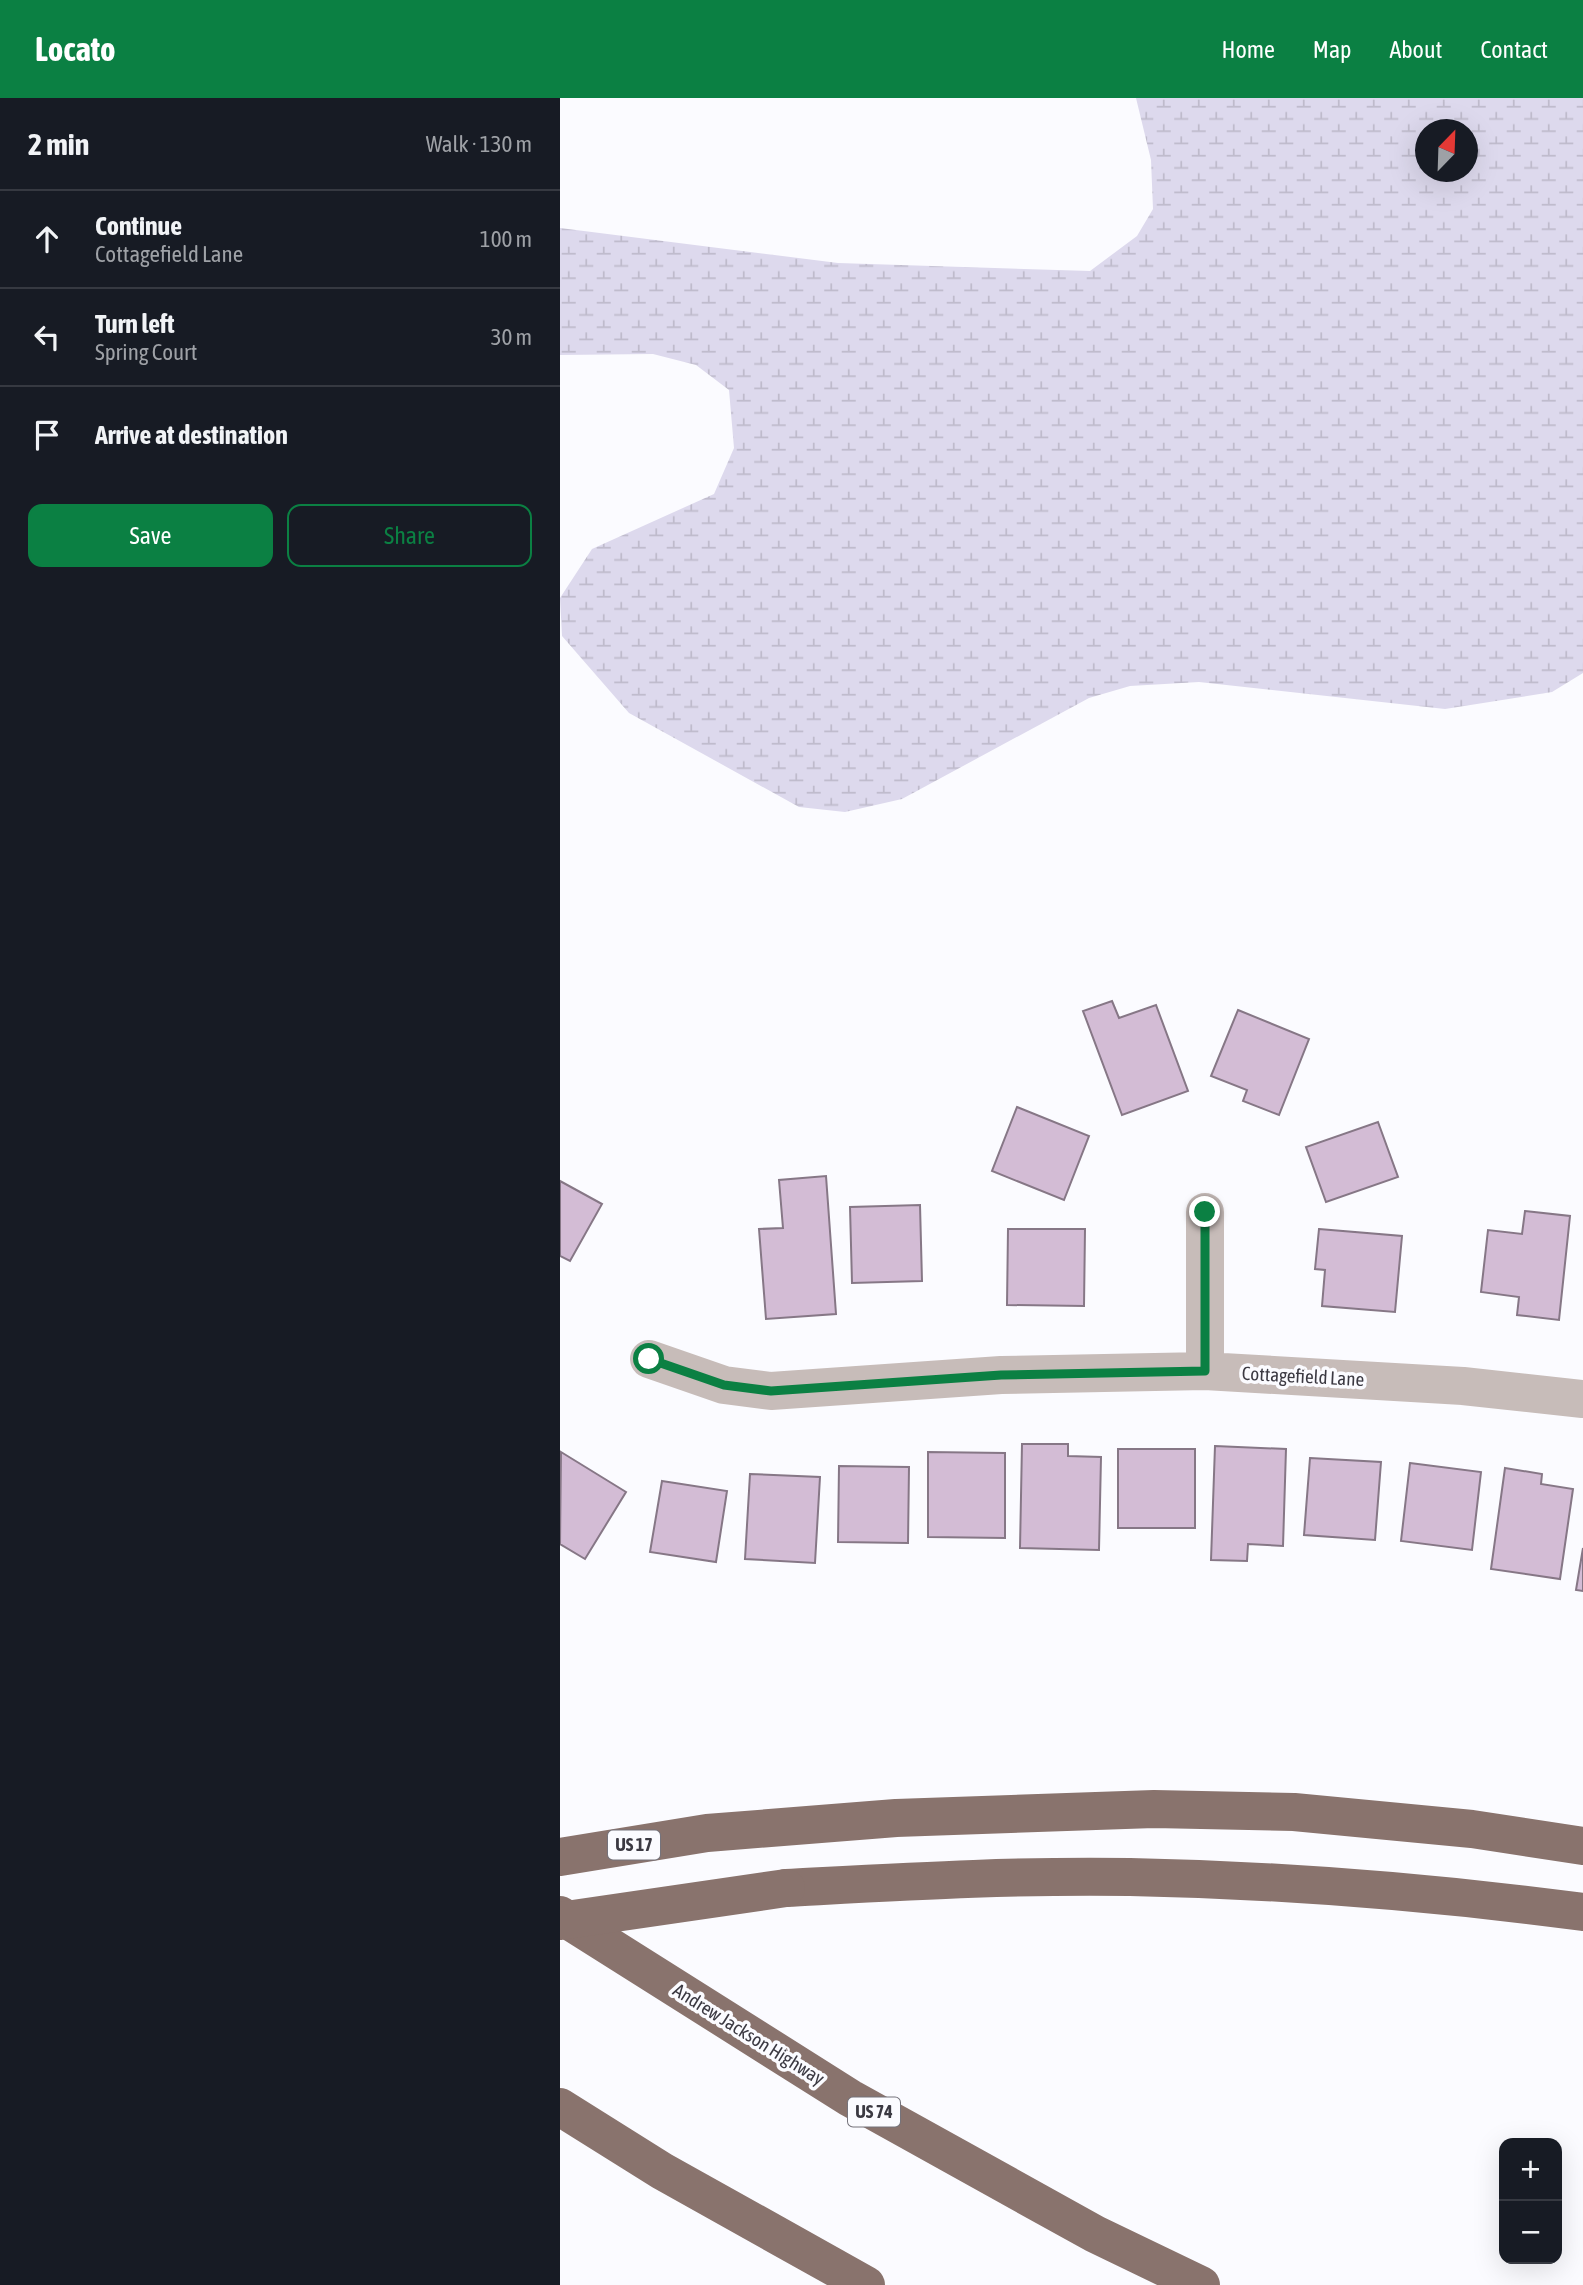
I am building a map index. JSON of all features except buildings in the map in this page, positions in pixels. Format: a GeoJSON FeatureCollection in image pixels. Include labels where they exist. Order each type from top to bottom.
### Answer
{"type":"FeatureCollection","features":[{"type":"Feature","properties":{"kind":"highway","name":"US 17"},"geometry":{"type":"LineString","coordinates":[[560,1857],[707,1833],[896,1818],[1154,1809],[1294,1812],[1472,1829],[1583,1846]]}},
{"type":"Feature","properties":{"kind":"highway"},"geometry":{"type":"LineString","coordinates":[[560,1921],[786,1888],[937,1880],[1128,1877],[1357,1889],[1459,1897],[1583,1912]]}},
{"type":"Feature","properties":{"kind":"highway","name":"Andrew Jackson Highway"},"geometry":{"type":"LineString","coordinates":[[560,1915],[850,2098],[1095,2234],[1201,2285]]}},
{"type":"Feature","properties":{"kind":"highway"},"geometry":{"type":"LineString","coordinates":[[560,2107],[662,2171],[866,2285]]}},
{"type":"Feature","properties":{"kind":"street"},"geometry":{"type":"LineString","coordinates":[[1205,1212],[1205,1371]]}},
{"type":"Feature","properties":{"kind":"street","name":"Cottagefield Lane"},"geometry":{"type":"LineString","coordinates":[[649,1359],[724,1385],[771,1391],[1001,1375],[1205,1371],[1463,1386],[1583,1399]]}},
{"type":"Feature","properties":{"kind":"green space"},"geometry":{"type":"Polygon","coordinates":[[[1136,98],[1583,98],[1583,673],[1552,692],[1445,709],[1199,682],[1130,686],[1089,698],[902,799],[845,812],[799,807],[629,713],[562,636],[560,598],[592,549],[714,494],[734,448],[729,390],[696,365],[653,354],[560,355],[560,228],[838,263],[1090,271],[1137,236],[1153,209],[1151,160],[1136,98]]]}},
{"type":"Feature","properties":{"kind":"route"},"geometry":{"type":"LineString","coordinates":[[649,1359],[724,1385],[771,1391],[1001,1375],[1205,1371],[1205,1212]]}}]}
